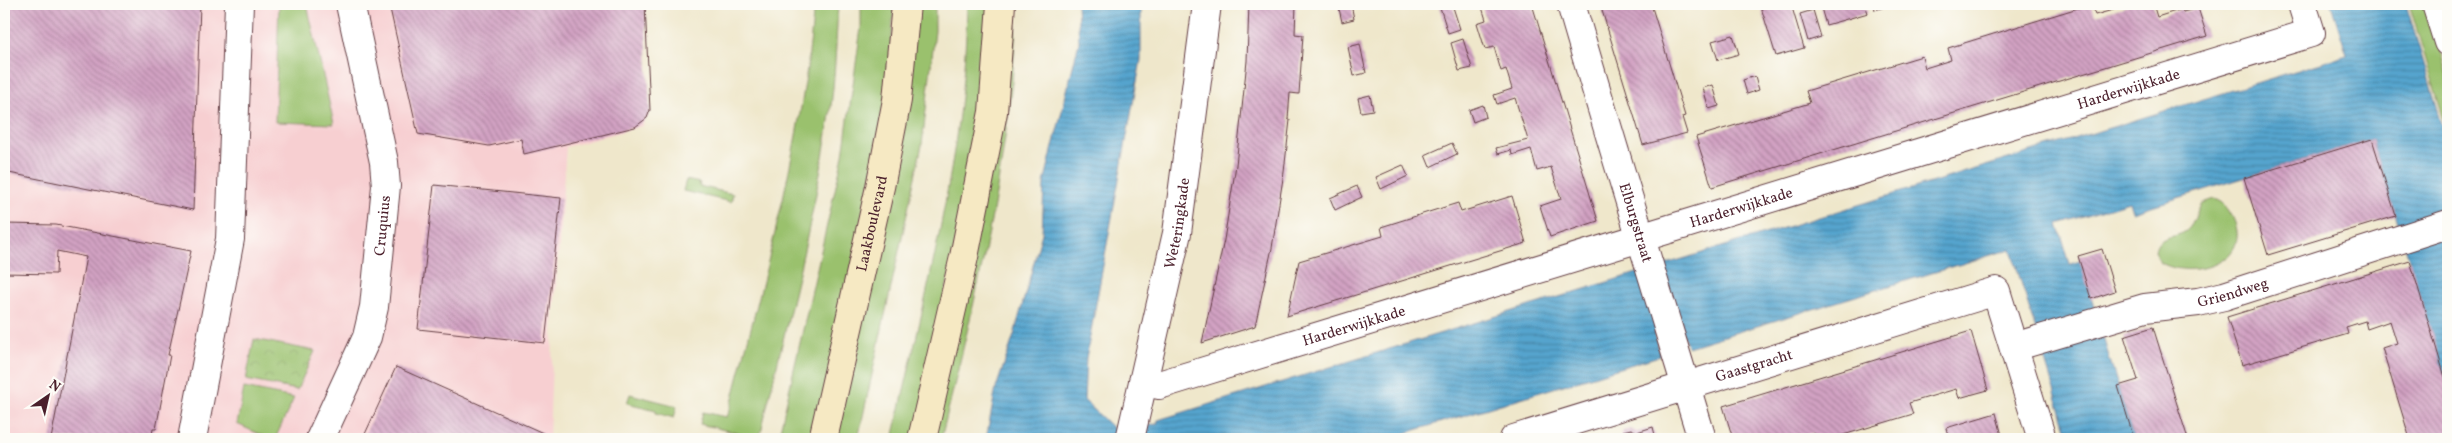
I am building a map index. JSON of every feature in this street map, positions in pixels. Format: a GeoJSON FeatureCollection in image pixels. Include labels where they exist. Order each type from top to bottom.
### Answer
{"type":"FeatureCollection","features":[{"type":"Feature","properties":{"kind":"main road","name":"Laakboulevard"},"geometry":{"type":"LineString","coordinates":[[823,439],[880,187],[897,100],[906,4]]}},
{"type":"Feature","properties":{"kind":"main road"},"geometry":{"type":"LineString","coordinates":[[922,439],[964,257],[994,112],[1001,4]]}},
{"type":"Feature","properties":{"kind":"street"},"geometry":{"type":"LineString","coordinates":[[192,439],[230,239],[239,4]]}},
{"type":"Feature","properties":{"kind":"street","name":"Cruquius"},"geometry":{"type":"LineString","coordinates":[[320,439],[367,337],[374,307],[386,186],[384,162],[350,4]]}},
{"type":"Feature","properties":{"kind":"street","name":"Weteringkade"},"geometry":{"type":"LineString","coordinates":[[1130,439],[1177,233],[1207,4]]}},
{"type":"Feature","properties":{"kind":"street","name":"Elburgstraat"},"geometry":{"type":"LineString","coordinates":[[1571,4],[1640,239],[1656,284],[1702,439]]}},
{"type":"Feature","properties":{"kind":"street","name":"Harderwijkkade"},"geometry":{"type":"LineString","coordinates":[[1143,382],[1159,385],[2311,33],[2302,4]]}},
{"type":"Feature","properties":{"kind":"street"},"geometry":{"type":"LineString","coordinates":[[2436,4],[2448,42]]}},
{"type":"Feature","properties":{"kind":"street","name":"Griendweg"},"geometry":{"type":"LineString","coordinates":[[2025,344],[2145,308],[2198,302],[2224,296],[2398,238],[2448,224]]}},
{"type":"Feature","properties":{"kind":"street","name":"Gaastgracht"},"geometry":{"type":"LineString","coordinates":[[1514,439],[1996,291],[2025,344]]}},
{"type":"Feature","properties":{"kind":"street"},"geometry":{"type":"LineString","coordinates":[[2025,344],[2042,439]]}},
{"type":"Feature","properties":{"kind":"shaded area"},"geometry":{"type":"Polygon","coordinates":[[[4,4],[645,4],[647,114],[642,126],[566,147],[554,312],[549,439],[4,439],[4,4]]]}},
{"type":"Feature","properties":{"kind":"green space"},"geometry":{"type":"Polygon","coordinates":[[[279,4],[307,4],[334,124],[275,122],[279,4]]]}},
{"type":"Feature","properties":{"kind":"green space"},"geometry":{"type":"Polygon","coordinates":[[[814,4],[838,4],[831,106],[807,238],[761,432],[759,438],[757,438],[700,424],[703,412],[727,417],[731,406],[792,157],[809,56],[814,4]]]}},
{"type":"Feature","properties":{"kind":"green space"},"geometry":{"type":"Polygon","coordinates":[[[861,4],[894,4],[888,99],[815,439],[778,439],[843,155],[861,28],[861,4]]]}},
{"type":"Feature","properties":{"kind":"green space"},"geometry":{"type":"Polygon","coordinates":[[[914,4],[935,4],[935,31],[922,145],[858,439],[836,439],[914,4]]]}},
{"type":"Feature","properties":{"kind":"green space"},"geometry":{"type":"Polygon","coordinates":[[[967,4],[991,4],[977,140],[915,439],[893,439],[930,277],[951,169],[965,59],[967,4]]]}},
{"type":"Feature","properties":{"kind":"green space"},"geometry":{"type":"Polygon","coordinates":[[[1008,4],[1017,4],[1015,42],[1011,93],[997,190],[980,274],[941,439],[932,439],[1008,4]]]}},
{"type":"Feature","properties":{"kind":"green space"},"geometry":{"type":"Polygon","coordinates":[[[2409,4],[2427,4],[2448,75],[2448,133],[2409,4]]]}},
{"type":"Feature","properties":{"kind":"green space"},"geometry":{"type":"Polygon","coordinates":[[[686,180],[700,183],[699,186],[733,194],[731,202],[683,191],[686,180]]]}},
{"type":"Feature","properties":{"kind":"green space"},"geometry":{"type":"Polygon","coordinates":[[[2214,199],[2228,209],[2237,230],[2236,244],[2229,254],[2218,263],[2205,268],[2175,268],[2161,263],[2155,252],[2159,242],[2186,231],[2192,225],[2202,203],[2214,199]]]}},
{"type":"Feature","properties":{"kind":"green space"},"geometry":{"type":"Polygon","coordinates":[[[254,339],[315,351],[297,390],[246,380],[254,339]]]}},
{"type":"Feature","properties":{"kind":"green space"},"geometry":{"type":"Polygon","coordinates":[[[244,388],[294,398],[275,439],[270,439],[237,424],[244,388]]]}},
{"type":"Feature","properties":{"kind":"green space"},"geometry":{"type":"Polygon","coordinates":[[[630,394],[677,406],[674,418],[656,413],[656,410],[627,403],[630,394]]]}},
{"type":"Feature","properties":{"kind":"water"},"geometry":{"type":"Polygon","coordinates":[[[1077,4],[1141,4],[1141,60],[1086,358],[1084,400],[1114,429],[1157,424],[1158,420],[2347,55],[2331,4],[2406,4],[2448,143],[2448,387],[2372,139],[2132,212],[2129,202],[2058,224],[2070,264],[2080,261],[2134,439],[2069,439],[2011,249],[1688,347],[1679,326],[1654,333],[1659,356],[1386,439],[986,439],[996,388],[1014,335],[1042,233],[1044,183],[1079,42],[1077,4]]]}},
{"type":"Feature","properties":{"kind":"building"},"geometry":{"type":"Polygon","coordinates":[[[4,4],[200,4],[193,210],[4,172],[4,4]]]}},
{"type":"Feature","properties":{"kind":"building"},"geometry":{"type":"Polygon","coordinates":[[[389,4],[645,4],[650,110],[647,118],[635,127],[524,154],[521,139],[489,146],[418,134],[389,4]]]}},
{"type":"Feature","properties":{"kind":"building"},"geometry":{"type":"Polygon","coordinates":[[[1249,4],[1296,4],[1295,34],[1303,35],[1299,94],[1290,93],[1288,119],[1290,120],[1284,172],[1272,248],[1255,326],[1202,343],[1224,240],[1236,165],[1247,61],[1249,4]]]}},
{"type":"Feature","properties":{"kind":"building"},"geometry":{"type":"Polygon","coordinates":[[[1338,4],[1351,4],[1354,19],[1342,22],[1338,4]]]}},
{"type":"Feature","properties":{"kind":"building"},"geometry":{"type":"Polygon","coordinates":[[[1439,4],[1452,4],[1460,29],[1448,33],[1439,4]]]}},
{"type":"Feature","properties":{"kind":"building"},"geometry":{"type":"Polygon","coordinates":[[[1481,4],[1532,4],[1598,221],[1550,237],[1540,206],[1561,199],[1551,167],[1537,171],[1531,149],[1512,155],[1511,150],[1498,154],[1496,148],[1528,140],[1515,98],[1497,104],[1494,95],[1512,89],[1506,69],[1501,71],[1494,47],[1485,49],[1477,23],[1486,20],[1481,4]]]}},
{"type":"Feature","properties":{"kind":"building"},"geometry":{"type":"Polygon","coordinates":[[[1600,4],[1651,4],[1685,116],[1682,117],[1687,133],[1643,145],[1600,4]]]}},
{"type":"Feature","properties":{"kind":"building"},"geometry":{"type":"Polygon","coordinates":[[[1700,4],[1718,4],[1702,9],[1700,4]]]}},
{"type":"Feature","properties":{"kind":"building"},"geometry":{"type":"Polygon","coordinates":[[[1760,4],[1791,4],[1804,48],[1776,56],[1760,4]]]}},
{"type":"Feature","properties":{"kind":"building"},"geometry":{"type":"Polygon","coordinates":[[[1835,4],[1865,4],[1868,13],[1826,25],[1821,8],[1835,4]]]}},
{"type":"Feature","properties":{"kind":"building"},"geometry":{"type":"Polygon","coordinates":[[[1874,4],[1894,4],[1875,10],[1874,4]]]}},
{"type":"Feature","properties":{"kind":"building"},"geometry":{"type":"Polygon","coordinates":[[[2091,4],[2095,15],[2134,4],[2153,4],[2157,17],[2182,9],[2183,12],[2198,8],[2207,36],[1712,187],[1696,137],[1810,103],[1806,91],[1922,56],[1925,68],[1951,60],[1948,48],[2091,4]]]}},
{"type":"Feature","properties":{"kind":"building"},"geometry":{"type":"Polygon","coordinates":[[[1813,10],[1821,37],[1808,41],[1800,14],[1813,10]]]}},
{"type":"Feature","properties":{"kind":"building"},"geometry":{"type":"Polygon","coordinates":[[[1733,35],[1739,54],[1718,60],[1712,41],[1733,35]]]}},
{"type":"Feature","properties":{"kind":"building"},"geometry":{"type":"Polygon","coordinates":[[[1463,39],[1472,68],[1459,71],[1451,43],[1463,39]]]}},
{"type":"Feature","properties":{"kind":"building"},"geometry":{"type":"Polygon","coordinates":[[[1360,44],[1366,73],[1354,76],[1348,47],[1360,44]]]}},
{"type":"Feature","properties":{"kind":"building"},"geometry":{"type":"Polygon","coordinates":[[[1755,76],[1759,90],[1747,94],[1743,80],[1755,76]]]}},
{"type":"Feature","properties":{"kind":"building"},"geometry":{"type":"Polygon","coordinates":[[[1713,85],[1719,106],[1709,109],[1703,88],[1713,85]]]}},
{"type":"Feature","properties":{"kind":"building"},"geometry":{"type":"Polygon","coordinates":[[[1370,95],[1373,110],[1361,112],[1358,98],[1370,95]]]}},
{"type":"Feature","properties":{"kind":"building"},"geometry":{"type":"Polygon","coordinates":[[[1483,105],[1486,117],[1473,122],[1469,110],[1483,105]]]}},
{"type":"Feature","properties":{"kind":"building"},"geometry":{"type":"Polygon","coordinates":[[[2372,139],[2396,216],[2268,255],[2244,178],[2372,139]]]}},
{"type":"Feature","properties":{"kind":"building"},"geometry":{"type":"Polygon","coordinates":[[[1452,143],[1457,154],[1430,167],[1425,155],[1452,143]]]}},
{"type":"Feature","properties":{"kind":"building"},"geometry":{"type":"Polygon","coordinates":[[[1403,165],[1408,176],[1381,189],[1376,177],[1403,165]]]}},
{"type":"Feature","properties":{"kind":"building"},"geometry":{"type":"Polygon","coordinates":[[[434,185],[561,198],[545,343],[418,329],[434,185]]]}},
{"type":"Feature","properties":{"kind":"building"},"geometry":{"type":"Polygon","coordinates":[[[1357,186],[1362,197],[1335,210],[1330,198],[1357,186]]]}},
{"type":"Feature","properties":{"kind":"building"},"geometry":{"type":"Polygon","coordinates":[[[1512,196],[1526,243],[1287,316],[1299,261],[1383,236],[1381,227],[1458,203],[1461,212],[1512,196]]]}},
{"type":"Feature","properties":{"kind":"building"},"geometry":{"type":"Polygon","coordinates":[[[4,224],[56,225],[191,251],[168,355],[170,355],[156,429],[153,429],[151,439],[51,439],[86,257],[57,251],[56,274],[4,273],[4,224]]]}},
{"type":"Feature","properties":{"kind":"building"},"geometry":{"type":"Polygon","coordinates":[[[2102,249],[2115,291],[2091,299],[2078,256],[2102,249]]]}},
{"type":"Feature","properties":{"kind":"building"},"geometry":{"type":"Polygon","coordinates":[[[2410,261],[2448,387],[2448,439],[2410,439],[2382,348],[2397,343],[2390,321],[2367,329],[2365,321],[2346,327],[2348,334],[2242,365],[2227,317],[2410,261]]]}},
{"type":"Feature","properties":{"kind":"building"},"geometry":{"type":"Polygon","coordinates":[[[2153,327],[2188,439],[2134,439],[2118,386],[2138,380],[2124,336],[2153,327]]]}},
{"type":"Feature","properties":{"kind":"building"},"geometry":{"type":"Polygon","coordinates":[[[1971,331],[1988,390],[1959,398],[1956,389],[1909,403],[1913,414],[1830,439],[1815,439],[1813,433],[1790,439],[1733,439],[1723,406],[1971,331]]]}},
{"type":"Feature","properties":{"kind":"building"},"geometry":{"type":"Polygon","coordinates":[[[396,367],[543,433],[540,439],[366,439],[368,435],[365,434],[396,367]]]}},
{"type":"Feature","properties":{"kind":"building"},"geometry":{"type":"Polygon","coordinates":[[[1996,413],[2003,439],[1949,439],[1946,428],[1996,413]]]}},
{"type":"Feature","properties":{"kind":"building"},"geometry":{"type":"Polygon","coordinates":[[[1653,427],[1656,439],[1615,439],[1620,437],[1623,431],[1631,429],[1637,432],[1653,427]]]}}]}
